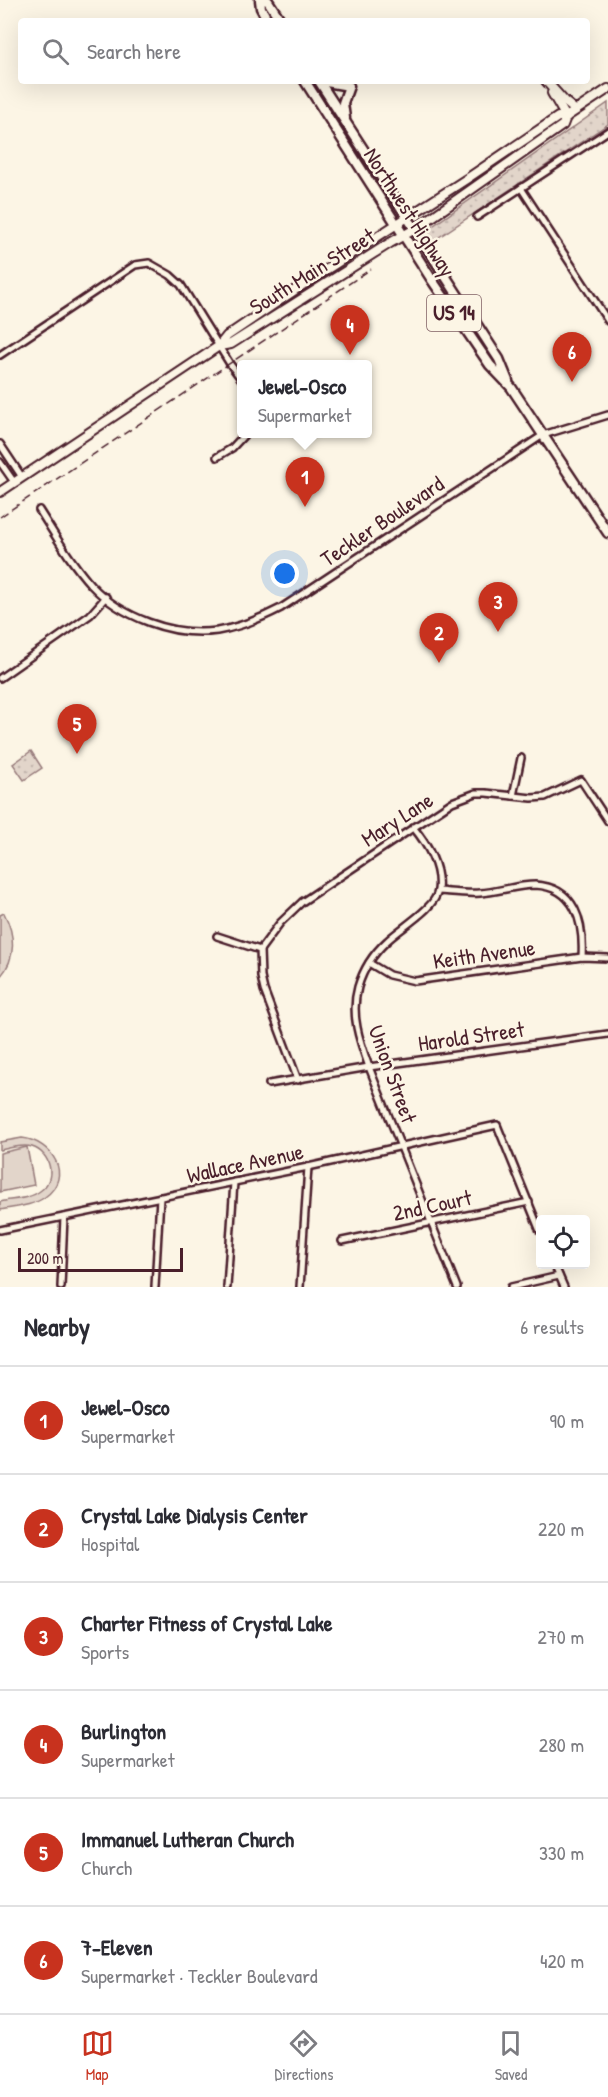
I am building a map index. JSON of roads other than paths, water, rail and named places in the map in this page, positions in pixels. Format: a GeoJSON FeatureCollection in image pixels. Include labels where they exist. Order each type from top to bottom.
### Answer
{"type":"FeatureCollection","features":[{"type":"Feature","properties":{"kind":"main road"},"geometry":{"type":"LineString","coordinates":[[266,18],[261,8],[262,0],[268,1],[279,18]]}},
{"type":"Feature","properties":{"kind":"main road","name":"Northwest Highway"},"geometry":{"type":"LineString","coordinates":[[307,84],[484,357],[510,387],[608,533]]}},
{"type":"Feature","properties":{"kind":"main road","name":"Northwest Highway"},"geometry":{"type":"LineString","coordinates":[[322,84],[499,359],[510,387]]}},
{"type":"Feature","properties":{"kind":"main road"},"geometry":{"type":"LineString","coordinates":[[330,84],[349,86],[343,111],[346,124]]}},
{"type":"Feature","properties":{"kind":"street"},"geometry":{"type":"LineString","coordinates":[[548,84],[566,117]]}},
{"type":"Feature","properties":{"kind":"street"},"geometry":{"type":"LineString","coordinates":[[549,84],[575,110]]}},
{"type":"Feature","properties":{"kind":"street","name":"South Main Street"},"geometry":{"type":"LineString","coordinates":[[219,346],[231,344],[415,229],[563,125],[566,117],[608,89]]}},
{"type":"Feature","properties":{"kind":"street","name":"South Main Street"},"geometry":{"type":"LineString","coordinates":[[0,492],[219,346],[227,336],[396,224],[558,117],[566,117]]}},
{"type":"Feature","properties":{"kind":"street"},"geometry":{"type":"LineString","coordinates":[[477,217],[608,131]]}},
{"type":"Feature","properties":{"kind":"street"},"geometry":{"type":"LineString","coordinates":[[521,188],[608,321]]}},
{"type":"Feature","properties":{"kind":"street"},"geometry":{"type":"LineString","coordinates":[[0,355],[135,265],[149,262],[170,274],[181,285],[237,373]]}},
{"type":"Feature","properties":{"kind":"street","name":"Teckler Boulevard"},"geometry":{"type":"LineString","coordinates":[[39,510],[70,558],[92,585],[130,613],[150,623],[192,631],[214,631],[238,627],[259,619],[309,590],[543,435],[608,415]]}},
{"type":"Feature","properties":{"kind":"street"},"geometry":{"type":"LineString","coordinates":[[217,458],[232,448],[241,438]]}},
{"type":"Feature","properties":{"kind":"street"},"geometry":{"type":"LineString","coordinates":[[0,444],[22,477]]}},
{"type":"Feature","properties":{"kind":"street"},"geometry":{"type":"LineString","coordinates":[[0,462],[14,482]]}},
{"type":"Feature","properties":{"kind":"street"},"geometry":{"type":"LineString","coordinates":[[0,678],[90,615],[106,597]]}},
{"type":"Feature","properties":{"kind":"street"},"geometry":{"type":"LineString","coordinates":[[513,796],[520,758]]}},
{"type":"Feature","properties":{"kind":"street","name":"Mary Lane"},"geometry":{"type":"LineString","coordinates":[[260,950],[280,923],[302,902],[452,802],[476,794],[494,792],[532,798],[545,797],[581,780],[608,821]]}},
{"type":"Feature","properties":{"kind":"street"},"geometry":{"type":"LineString","coordinates":[[413,827],[425,842],[436,866],[438,891],[478,893],[534,885],[555,890],[569,900],[578,913],[582,931],[582,957]]}},
{"type":"Feature","properties":{"kind":"street","name":"Union Street"},"geometry":{"type":"LineString","coordinates":[[438,891],[424,912],[387,941],[369,963],[358,986],[355,1005],[360,1042],[369,1068],[457,1287]]}},
{"type":"Feature","properties":{"kind":"street"},"geometry":{"type":"LineString","coordinates":[[218,936],[260,950],[264,990],[298,1080]]}},
{"type":"Feature","properties":{"kind":"street","name":"Keith Avenue"},"geometry":{"type":"LineString","coordinates":[[369,963],[389,975],[415,981],[582,957],[608,958]]}},
{"type":"Feature","properties":{"kind":"street","name":"Harold Street"},"geometry":{"type":"LineString","coordinates":[[269,1084],[608,1034]]}},
{"type":"Feature","properties":{"kind":"street","name":"Wallace Avenue"},"geometry":{"type":"LineString","coordinates":[[0,1230],[308,1167],[497,1125],[529,1202]]}},
{"type":"Feature","properties":{"kind":"street"},"geometry":{"type":"LineString","coordinates":[[300,1287],[308,1167]]}},
{"type":"Feature","properties":{"kind":"street"},"geometry":{"type":"LineString","coordinates":[[227,1287],[234,1182]]}},
{"type":"Feature","properties":{"kind":"street"},"geometry":{"type":"LineString","coordinates":[[155,1287],[160,1197]]}},
{"type":"Feature","properties":{"kind":"street"},"geometry":{"type":"LineString","coordinates":[[529,1202],[536,1220]]}},
{"type":"Feature","properties":{"kind":"street","name":"2nd Court"},"geometry":{"type":"LineString","coordinates":[[342,1241],[529,1202]]}},
{"type":"Feature","properties":{"kind":"street"},"geometry":{"type":"LineString","coordinates":[[61,1287],[64,1217]]}},
{"type":"Feature","properties":{"kind":"street"},"geometry":{"type":"LineString","coordinates":[[556,1269],[564,1287]]}},
{"type":"Feature","properties":{"kind":"street"},"geometry":{"type":"LineString","coordinates":[[511,1287],[559,1276]]}},
{"type":"Feature","properties":{"kind":"railway"},"geometry":{"type":"LineString","coordinates":[[0,517],[371,269]]}},
{"type":"Feature","properties":{"kind":"place","name":"Burlington"},"geometry":{"type":"Point","coordinates":[350,355]}},
{"type":"Feature","properties":{"kind":"place","name":"7-Eleven"},"geometry":{"type":"Point","coordinates":[572,382]}},
{"type":"Feature","properties":{"kind":"place","name":"Jewel-Osco"},"geometry":{"type":"Point","coordinates":[305,507]}},
{"type":"Feature","properties":{"kind":"place","name":"Charter Fitness of Crystal Lake"},"geometry":{"type":"Point","coordinates":[498,632]}},
{"type":"Feature","properties":{"kind":"place","name":"Crystal Lake Dialysis Center"},"geometry":{"type":"Point","coordinates":[439,663]}},
{"type":"Feature","properties":{"kind":"place","name":"Immanuel Lutheran Church"},"geometry":{"type":"Point","coordinates":[77,754]}}]}
